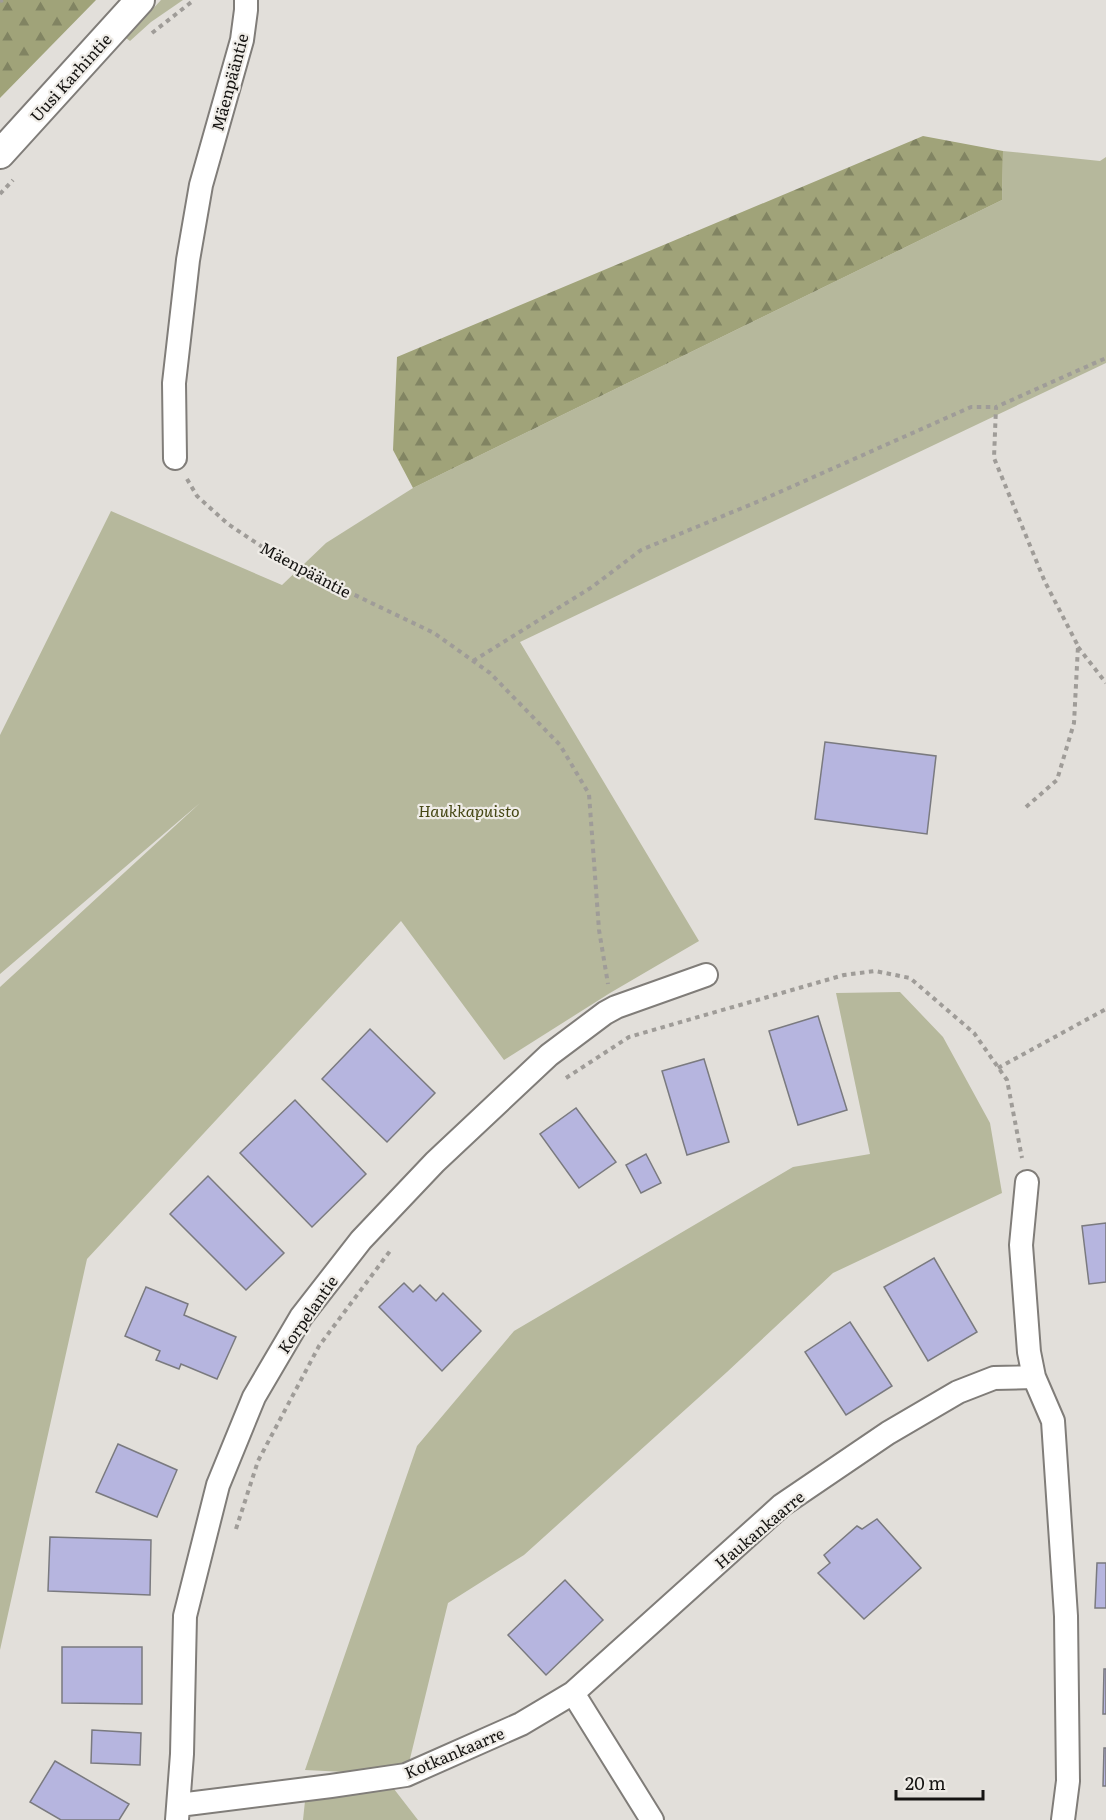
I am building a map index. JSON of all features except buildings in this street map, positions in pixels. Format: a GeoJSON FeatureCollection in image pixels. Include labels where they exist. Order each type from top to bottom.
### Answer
{"type":"FeatureCollection","features":[{"type":"Feature","properties":{"kind":"street","name":"Uusi Karhintie"},"geometry":{"type":"LineString","coordinates":[[0,154],[140,0]]}},
{"type":"Feature","properties":{"kind":"street","name":"Mäenpääntie"},"geometry":{"type":"LineString","coordinates":[[175,458],[174,383],[188,260],[201,186],[242,40],[246,0]]}},
{"type":"Feature","properties":{"kind":"street","name":"Korpelantie"},"geometry":{"type":"LineString","coordinates":[[178,1812],[185,1616],[218,1485],[254,1397],[301,1317],[361,1240],[413,1185],[549,1055],[616,1007],[706,975]]}},
{"type":"Feature","properties":{"kind":"street"},"geometry":{"type":"LineString","coordinates":[[1027,1182],[1021,1245],[1029,1352],[1034,1377],[1053,1421],[1066,1616],[1068,1781],[1063,1820]]}},
{"type":"Feature","properties":{"kind":"street","name":"Haukankaarre"},"geometry":{"type":"LineString","coordinates":[[573,1693],[792,1498],[888,1433],[958,1392],[994,1378],[1034,1377]]}},
{"type":"Feature","properties":{"kind":"street","name":"Kotkankaarre"},"geometry":{"type":"LineString","coordinates":[[178,1812],[406,1775],[521,1724],[573,1693]]}},
{"type":"Feature","properties":{"kind":"street"},"geometry":{"type":"LineString","coordinates":[[573,1693],[652,1820]]}},
{"type":"Feature","properties":{"kind":"path"},"geometry":{"type":"LineString","coordinates":[[473,661],[592,587],[641,549],[764,499],[971,407],[996,407],[1106,358]]}},
{"type":"Feature","properties":{"kind":"path"},"geometry":{"type":"LineString","coordinates":[[996,407],[994,458],[1046,582],[1078,646],[1106,683]]}},
{"type":"Feature","properties":{"kind":"path","name":"Mäenpääntie"},"geometry":{"type":"LineString","coordinates":[[175,458],[197,496],[228,524],[282,560],[434,633],[490,672],[560,745],[589,794],[599,930],[610,993]]}},
{"type":"Feature","properties":{"kind":"path"},"geometry":{"type":"LineString","coordinates":[[1026,807],[1057,780],[1074,723],[1078,646]]}},
{"type":"Feature","properties":{"kind":"path"},"geometry":{"type":"LineString","coordinates":[[560,1082],[629,1037],[844,975],[875,971],[910,978],[974,1033],[1006,1080],[1027,1182]]}},
{"type":"Feature","properties":{"kind":"path"},"geometry":{"type":"LineString","coordinates":[[998,1068],[1106,1009]]}},
{"type":"Feature","properties":{"kind":"path"},"geometry":{"type":"LineString","coordinates":[[234,1537],[258,1461],[319,1346],[395,1245]]}},
{"type":"Feature","properties":{"kind":"green space"},"geometry":{"type":"Polygon","coordinates":[[[0,0],[96,0],[0,98],[0,0]]]}},
{"type":"Feature","properties":{"kind":"green space"},"geometry":{"type":"Polygon","coordinates":[[[161,0],[183,0],[151,22],[130,41],[126,38],[161,0]]]}},
{"type":"Feature","properties":{"kind":"green space"},"geometry":{"type":"Polygon","coordinates":[[[923,136],[1003,151],[1002,200],[413,488],[393,450],[397,357],[923,136]]]}},
{"type":"Feature","properties":{"kind":"green space","name":"Haukkapuisto"},"geometry":{"type":"Polygon","coordinates":[[[1003,151],[1100,161],[1106,157],[1106,363],[520,642],[699,941],[610,993],[504,1060],[401,921],[87,1259],[0,1650],[0,987],[200,803],[0,974],[0,735],[111,511],[282,585],[326,543],[413,488],[1002,200],[1003,151]]]}},
{"type":"Feature","properties":{"kind":"green space"},"geometry":{"type":"Polygon","coordinates":[[[900,992],[943,1037],[990,1123],[1002,1193],[833,1273],[524,1555],[448,1603],[406,1775],[305,1770],[417,1446],[514,1331],[793,1167],[870,1154],[836,993],[900,992]]]}},
{"type":"Feature","properties":{"kind":"green space"},"geometry":{"type":"Polygon","coordinates":[[[394,1789],[418,1820],[303,1820],[305,1801],[394,1789]]]}}]}
